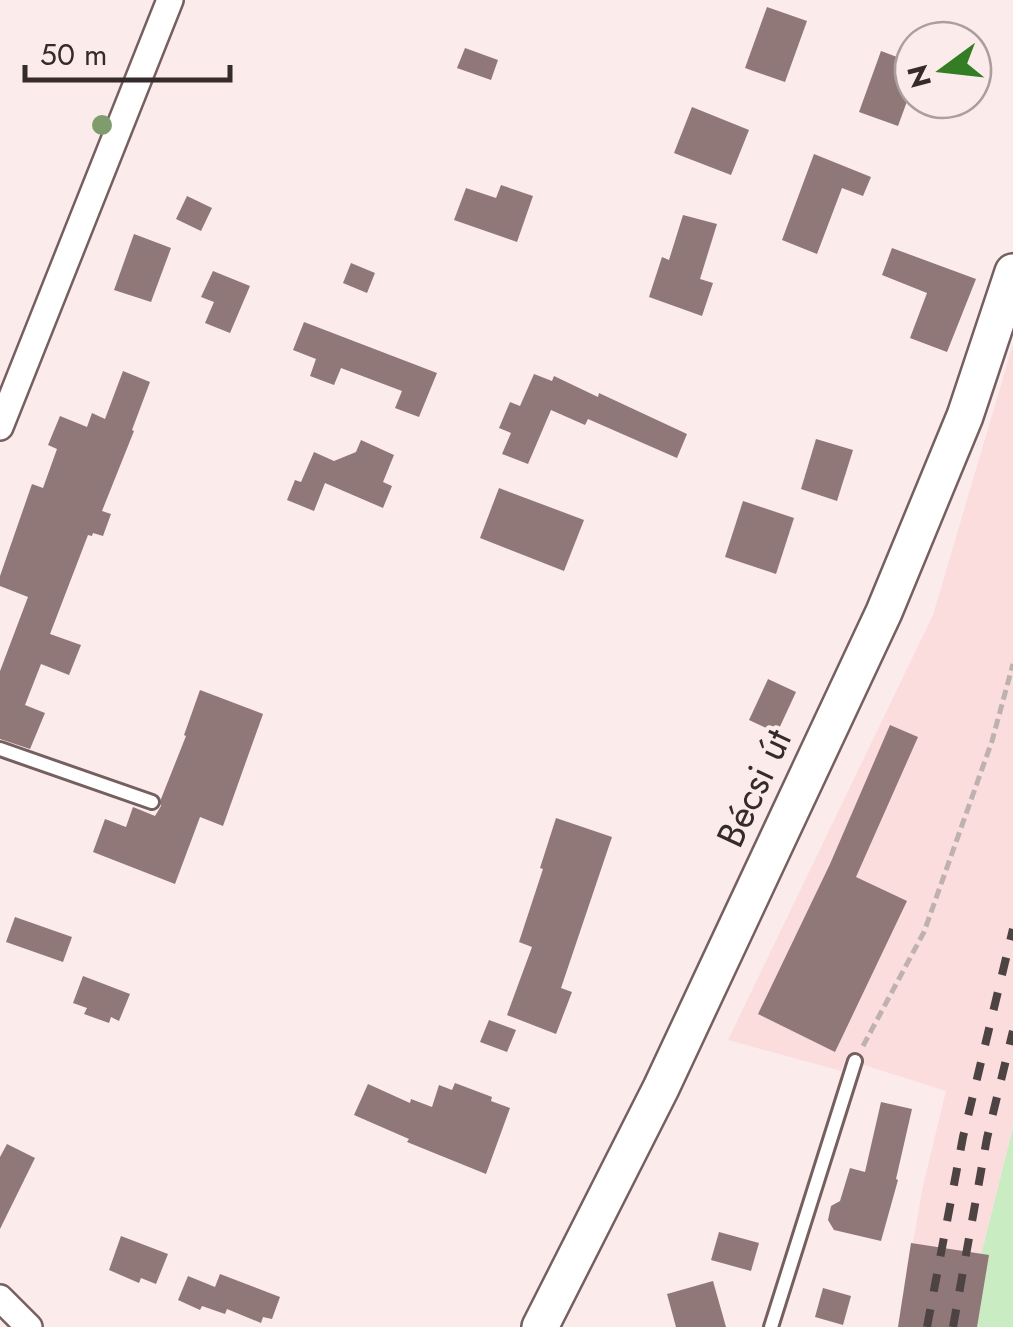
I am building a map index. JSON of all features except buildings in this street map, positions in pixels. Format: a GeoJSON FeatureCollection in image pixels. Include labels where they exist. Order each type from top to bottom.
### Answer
{"type":"FeatureCollection","features":[{"type":"Feature","properties":{"kind":"street"},"geometry":{"type":"LineString","coordinates":[[0,428],[170,0]]}},
{"type":"Feature","properties":{"kind":"street","name":"Bécsi út"},"geometry":{"type":"LineString","coordinates":[[540,1327],[661,1088],[884,612],[965,416],[1013,272]]}},
{"type":"Feature","properties":{"kind":"street"},"geometry":{"type":"LineString","coordinates":[[0,1298],[29,1327]]}},
{"type":"Feature","properties":{"kind":"lane"},"geometry":{"type":"LineString","coordinates":[[0,748],[152,802]]}},
{"type":"Feature","properties":{"kind":"lane"},"geometry":{"type":"LineString","coordinates":[[771,1327],[855,1062]]}},
{"type":"Feature","properties":{"kind":"path"},"geometry":{"type":"LineString","coordinates":[[855,1062],[924,932],[992,740],[1013,664]]}},
{"type":"Feature","properties":{"kind":"shaded area"},"geometry":{"type":"Polygon","coordinates":[[[1013,344],[1013,1127],[963,1327],[898,1327],[923,1186],[946,1091],[845,1059],[841,1071],[728,1040],[933,615],[1013,344]]]}},
{"type":"Feature","properties":{"kind":"green space"},"geometry":{"type":"Polygon","coordinates":[[[1013,1127],[1013,1327],[963,1327],[1013,1127]]]}},
{"type":"Feature","properties":{"kind":"railway"},"geometry":{"type":"LineString","coordinates":[[927,1327],[963,1137],[1013,929]]}},
{"type":"Feature","properties":{"kind":"railway"},"geometry":{"type":"LineString","coordinates":[[953,1327],[987,1138],[1013,1031]]}}]}
